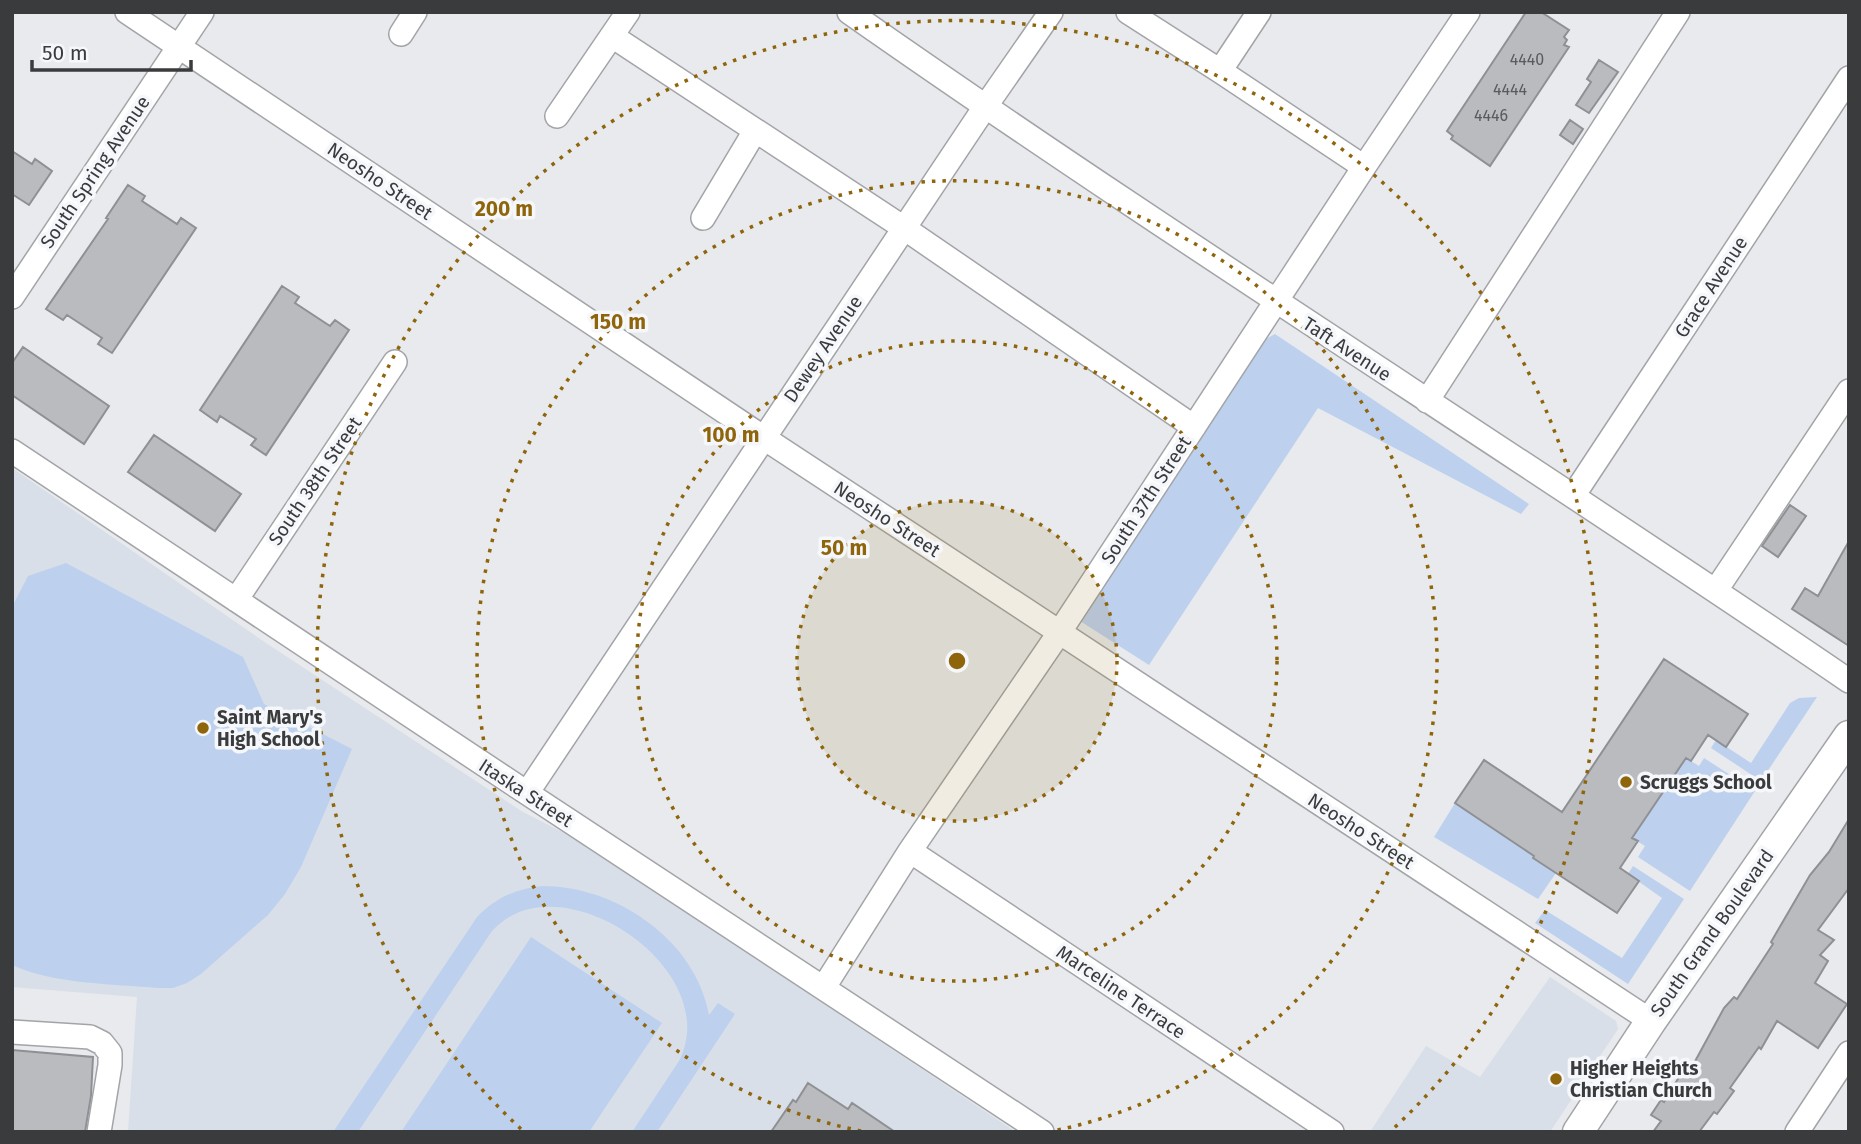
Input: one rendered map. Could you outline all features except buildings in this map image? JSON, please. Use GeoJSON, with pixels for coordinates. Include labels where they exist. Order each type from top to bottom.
{"type":"FeatureCollection","features":[{"type":"Feature","properties":{"kind":"main road","name":"South Grand Boulevard"},"geometry":{"type":"LineString","coordinates":[[1578,1132],[1651,1021],[1849,736]]}},
{"type":"Feature","properties":{"kind":"street","name":"Neosho Street"},"geometry":{"type":"LineString","coordinates":[[127,12],[764,438],[1651,1021]]}},
{"type":"Feature","properties":{"kind":"street","name":"South Spring Avenue"},"geometry":{"type":"LineString","coordinates":[[12,297],[202,12]]}},
{"type":"Feature","properties":{"kind":"street"},"geometry":{"type":"LineString","coordinates":[[401,33],[415,12]]}},
{"type":"Feature","properties":{"kind":"street"},"geometry":{"type":"LineString","coordinates":[[557,116],[628,12]]}},
{"type":"Feature","properties":{"kind":"street","name":"Taft Avenue"},"geometry":{"type":"LineString","coordinates":[[849,12],[1277,303],[1716,590],[1849,681]]}},
{"type":"Feature","properties":{"kind":"street","name":"Dewey Avenue"},"geometry":{"type":"LineString","coordinates":[[527,793],[1051,12]]}},
{"type":"Feature","properties":{"kind":"street"},"geometry":{"type":"LineString","coordinates":[[1128,12],[1364,167]]}},
{"type":"Feature","properties":{"kind":"street"},"geometry":{"type":"LineString","coordinates":[[1220,71],[1259,12]]}},
{"type":"Feature","properties":{"kind":"street","name":"South 37th Street"},"geometry":{"type":"LineString","coordinates":[[824,987],[911,851],[1059,633],[1468,12]]}},
{"type":"Feature","properties":{"kind":"street"},"geometry":{"type":"LineString","coordinates":[[1427,401],[1678,12]]}},
{"type":"Feature","properties":{"kind":"street"},"geometry":{"type":"LineString","coordinates":[[612,36],[904,228],[1194,427]]}},
{"type":"Feature","properties":{"kind":"street","name":"Grace Avenue"},"geometry":{"type":"LineString","coordinates":[[1573,496],[1849,78]]}},
{"type":"Feature","properties":{"kind":"street"},"geometry":{"type":"LineString","coordinates":[[703,218],[755,131]]}},
{"type":"Feature","properties":{"kind":"street","name":"South 38th Street"},"geometry":{"type":"LineString","coordinates":[[236,600],[395,362]]}},
{"type":"Feature","properties":{"kind":"street"},"geometry":{"type":"LineString","coordinates":[[1716,590],[1849,391]]}},
{"type":"Feature","properties":{"kind":"street","name":"Itaska Street"},"geometry":{"type":"LineString","coordinates":[[12,451],[1042,1132]]}},
{"type":"Feature","properties":{"kind":"street","name":"Marceline Terrace"},"geometry":{"type":"LineString","coordinates":[[911,851],[1332,1132]]}},
{"type":"Feature","properties":{"kind":"street"},"geometry":{"type":"LineString","coordinates":[[12,1032],[90,1037],[102,1043],[110,1053],[110,1065],[99,1132]]}},
{"type":"Feature","properties":{"kind":"street"},"geometry":{"type":"LineString","coordinates":[[1797,1132],[1849,1052]]}},
{"type":"Feature","properties":{"kind":"shaded area"},"geometry":{"type":"Polygon","coordinates":[[[1275,334],[1529,504],[1521,514],[1318,408],[1149,665],[1080,621],[1264,340],[1275,334]]]}},
{"type":"Feature","properties":{"kind":"shaded area","name":"Saint Mary's High School"},"geometry":{"type":"Polygon","coordinates":[[[12,468],[266,643],[523,812],[578,840],[1016,1132],[128,1132],[137,997],[12,987],[12,468]]]}},
{"type":"Feature","properties":{"kind":"shaded area"},"geometry":{"type":"Polygon","coordinates":[[[66,563],[243,657],[264,704],[352,749],[301,867],[285,894],[268,915],[201,974],[173,988],[64,980],[12,965],[12,607],[28,576],[66,563]]]}},
{"type":"Feature","properties":{"kind":"shaded area"},"geometry":{"type":"Polygon","coordinates":[[[1817,697],[1761,781],[1711,748],[1716,740],[1751,763],[1790,703],[1799,698],[1817,697]]]}},
{"type":"Feature","properties":{"kind":"shaded area"},"geometry":{"type":"Polygon","coordinates":[[[1686,758],[1699,766],[1704,758],[1755,791],[1690,891],[1638,857],[1645,846],[1632,838],[1686,758]]]}},
{"type":"Feature","properties":{"kind":"shaded area"},"geometry":{"type":"Polygon","coordinates":[[[1455,803],[1522,848],[1537,851],[1533,858],[1556,873],[1538,899],[1434,837],[1455,803]]]}},
{"type":"Feature","properties":{"kind":"shaded area"},"geometry":{"type":"Polygon","coordinates":[[[1633,866],[1684,899],[1628,984],[1535,923],[1545,910],[1622,958],[1662,898],[1628,874],[1633,866]]]}},
{"type":"Feature","properties":{"kind":"shaded area"},"geometry":{"type":"Polygon","coordinates":[[[543,886],[571,888],[598,896],[649,922],[670,941],[688,963],[701,988],[709,1015],[718,1003],[735,1014],[657,1132],[632,1132],[679,1061],[687,1031],[683,1001],[669,973],[647,949],[620,928],[590,914],[559,907],[524,910],[500,923],[492,931],[358,1132],[333,1132],[477,917],[491,904],[507,895],[543,886]]]}},
{"type":"Feature","properties":{"kind":"shaded area"},"geometry":{"type":"Polygon","coordinates":[[[531,937],[662,1023],[589,1132],[401,1132],[531,937]]]}},
{"type":"Feature","properties":{"kind":"shaded area"},"geometry":{"type":"Polygon","coordinates":[[[1550,977],[1616,1021],[1618,1029],[1550,1132],[1370,1132],[1426,1046],[1480,1077],[1550,977]]]}},
{"type":"Feature","properties":{"kind":"place","name":"Saint Mary's High School"},"geometry":{"type":"Point","coordinates":[203,728]}},
{"type":"Feature","properties":{"kind":"place","name":"Scruggs School"},"geometry":{"type":"Point","coordinates":[1626,782]}},
{"type":"Feature","properties":{"kind":"place","name":"Higher Heights Christian Church"},"geometry":{"type":"Point","coordinates":[1556,1079]}}]}
